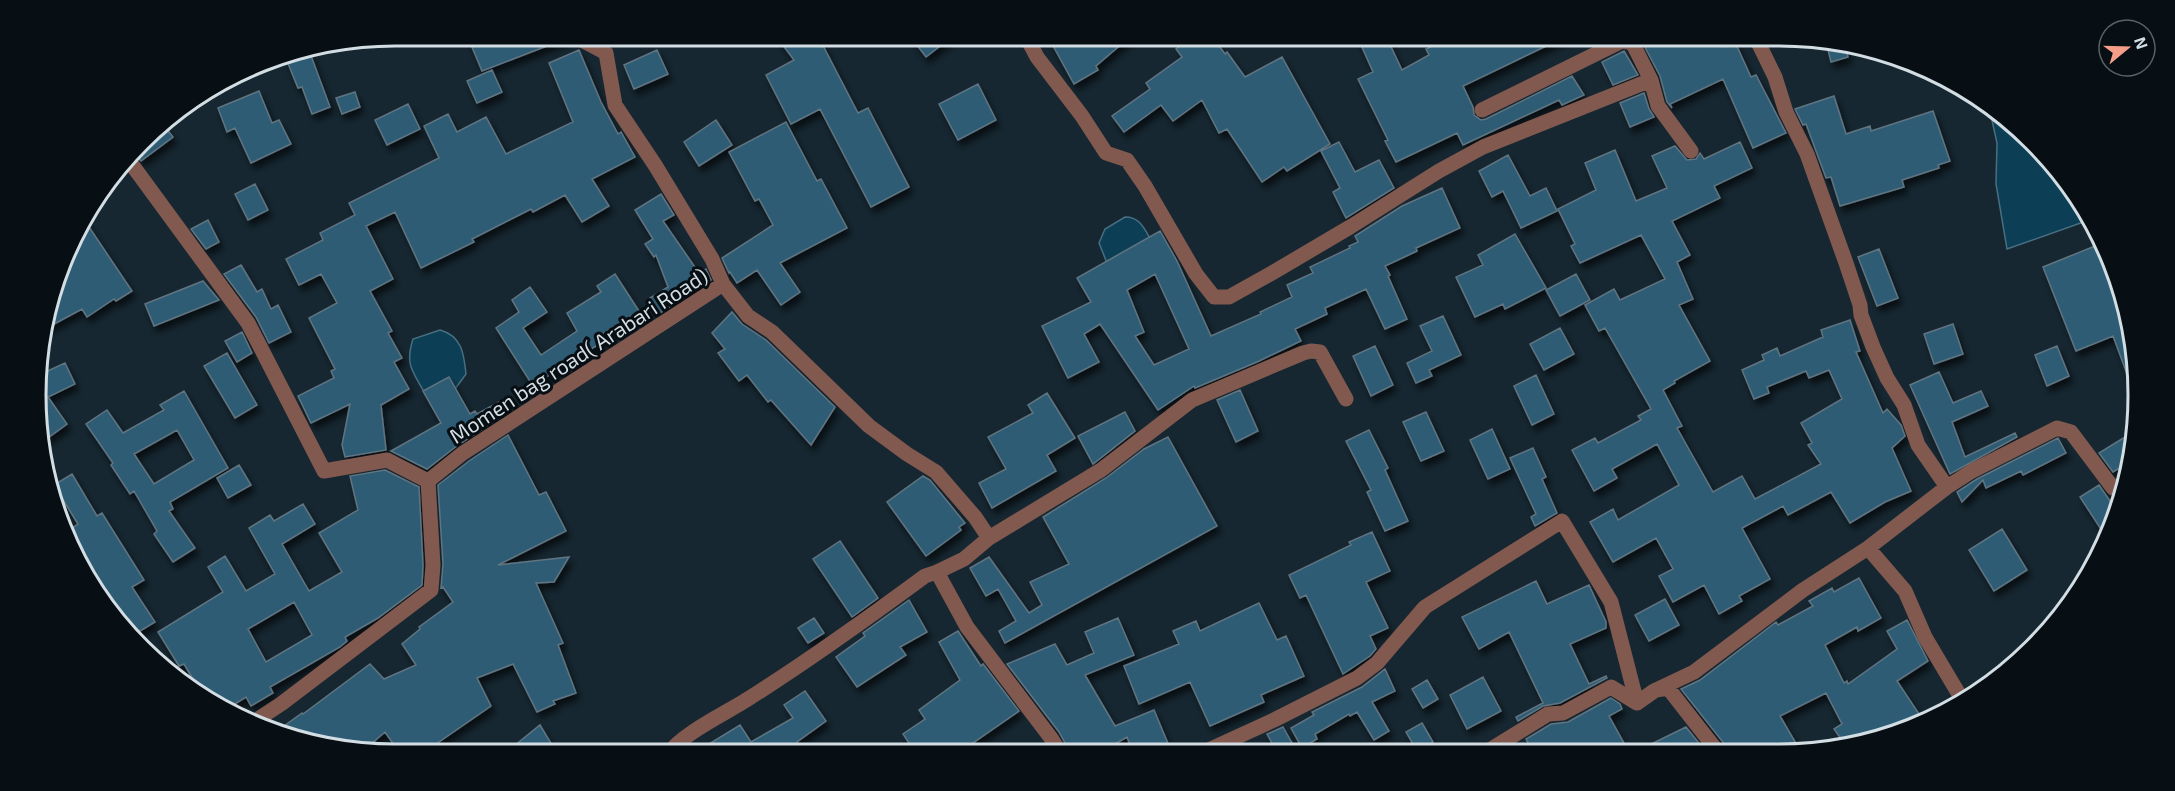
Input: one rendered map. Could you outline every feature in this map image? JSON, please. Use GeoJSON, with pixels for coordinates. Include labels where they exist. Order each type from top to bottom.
{"type":"FeatureCollection","features":[{"type":"Feature","properties":{"kind":"street"},"geometry":{"type":"LineString","coordinates":[[593,46],[606,53],[615,105],[701,240],[723,284]]}},
{"type":"Feature","properties":{"kind":"street"},"geometry":{"type":"LineString","coordinates":[[1031,46],[1106,153],[1127,160],[1145,186],[1196,274],[1214,297],[1229,297],[1483,147],[1651,80]]}},
{"type":"Feature","properties":{"kind":"street"},"geometry":{"type":"LineString","coordinates":[[1482,110],[1612,46]]}},
{"type":"Feature","properties":{"kind":"street"},"geometry":{"type":"LineString","coordinates":[[1634,46],[1651,80],[1658,106],[1691,151]]}},
{"type":"Feature","properties":{"kind":"street"},"geometry":{"type":"LineString","coordinates":[[1760,46],[1775,77],[1786,112],[1807,154],[1873,346],[1887,378],[1904,405],[1918,445],[1947,487]]}},
{"type":"Feature","properties":{"kind":"street"},"geometry":{"type":"LineString","coordinates":[[133,166],[248,323],[324,471],[387,460],[428,481],[433,565],[431,590],[261,717]]}},
{"type":"Feature","properties":{"kind":"street","name":"Momen bag road( Arabari Road)"},"geometry":{"type":"LineString","coordinates":[[428,481],[463,453],[723,284],[748,316],[772,332],[868,426],[907,454],[936,471],[975,517],[989,538]]}},
{"type":"Feature","properties":{"kind":"street"},"geometry":{"type":"LineString","coordinates":[[677,744],[850,632],[925,576],[964,559],[989,538],[1101,470],[1192,400],[1311,351],[1320,352],[1346,399]]}},
{"type":"Feature","properties":{"kind":"street"},"geometry":{"type":"LineString","coordinates":[[1637,703],[1654,691],[1694,672],[1803,590],[1868,548],[1947,487],[1972,471],[2057,428],[2071,432],[2113,488],[2117,487]]}},
{"type":"Feature","properties":{"kind":"street"},"geometry":{"type":"LineString","coordinates":[[1222,744],[1357,678],[1377,663],[1425,607],[1562,520],[1611,603],[1637,703]]}},
{"type":"Feature","properties":{"kind":"street"},"geometry":{"type":"LineString","coordinates":[[1868,548],[1905,591],[1925,637],[1960,694]]}},
{"type":"Feature","properties":{"kind":"street"},"geometry":{"type":"LineString","coordinates":[[938,572],[967,627],[1055,744]]}},
{"type":"Feature","properties":{"kind":"street"},"geometry":{"type":"LineString","coordinates":[[1500,744],[1548,714],[1563,713],[1611,687],[1637,703]]}},
{"type":"Feature","properties":{"kind":"street"},"geometry":{"type":"LineString","coordinates":[[1654,691],[1668,688],[1712,744]]}},
{"type":"Feature","properties":{"kind":"water"},"geometry":{"type":"Polygon","coordinates":[[[1992,119],[2010,133],[2042,165],[2083,222],[2007,249],[1996,184],[1997,143],[1992,119]]]}},
{"type":"Feature","properties":{"kind":"water"},"geometry":{"type":"Polygon","coordinates":[[[1125,217],[1138,221],[1151,240],[1107,263],[1099,243],[1105,229],[1125,217]]]}},
{"type":"Feature","properties":{"kind":"water"},"geometry":{"type":"Polygon","coordinates":[[[440,330],[457,341],[463,353],[466,374],[455,389],[431,395],[424,392],[416,378],[411,367],[410,355],[413,339],[440,330]]]}},
{"type":"Feature","properties":{"kind":"building"},"geometry":{"type":"Polygon","coordinates":[[[472,46],[547,46],[482,71],[472,46]]]}},
{"type":"Feature","properties":{"kind":"building"},"geometry":{"type":"Polygon","coordinates":[[[784,46],[823,46],[858,113],[868,108],[909,187],[871,207],[820,109],[791,124],[766,75],[794,60],[784,46]]]}},
{"type":"Feature","properties":{"kind":"building"},"geometry":{"type":"Polygon","coordinates":[[[918,46],[940,46],[926,57],[918,46]]]}},
{"type":"Feature","properties":{"kind":"building"},"geometry":{"type":"Polygon","coordinates":[[[1053,46],[1119,46],[1096,66],[1098,70],[1074,84],[1053,46]]]}},
{"type":"Feature","properties":{"kind":"building"},"geometry":{"type":"Polygon","coordinates":[[[1180,46],[1219,46],[1225,54],[1227,52],[1245,77],[1282,57],[1330,144],[1287,171],[1284,167],[1262,182],[1227,129],[1219,133],[1202,100],[1173,121],[1161,105],[1124,132],[1112,116],[1150,89],[1146,83],[1182,57],[1176,49],[1180,46]]]}},
{"type":"Feature","properties":{"kind":"building"},"geometry":{"type":"Polygon","coordinates":[[[1361,46],[1391,46],[1402,70],[1429,55],[1426,49],[1432,46],[1546,46],[1463,86],[1473,107],[1474,115],[1481,120],[1486,119],[1572,76],[1584,95],[1562,105],[1559,100],[1463,145],[1457,133],[1396,162],[1385,141],[1388,140],[1358,79],[1373,72],[1361,46]]]}},
{"type":"Feature","properties":{"kind":"building"},"geometry":{"type":"Polygon","coordinates":[[[1644,46],[1737,46],[1751,77],[1756,75],[1786,133],[1753,148],[1723,79],[1670,104],[1672,108],[1667,102],[1660,76],[1644,46]]]}},
{"type":"Feature","properties":{"kind":"building"},"geometry":{"type":"Polygon","coordinates":[[[579,50],[601,102],[618,134],[621,132],[635,157],[592,179],[609,206],[582,222],[565,195],[533,212],[531,209],[472,239],[474,242],[421,268],[395,212],[366,226],[393,279],[370,291],[392,331],[388,333],[402,358],[394,362],[409,389],[381,405],[386,450],[345,457],[342,445],[350,404],[311,423],[298,396],[334,378],[331,371],[335,369],[309,318],[337,303],[321,274],[299,285],[286,259],[323,240],[320,233],[355,215],[349,203],[439,158],[424,126],[448,114],[457,132],[486,117],[506,154],[573,122],[549,63],[579,50]]]}},
{"type":"Feature","properties":{"kind":"building"},"geometry":{"type":"Polygon","coordinates":[[[657,50],[668,74],[634,89],[624,65],[657,50]]]}},
{"type":"Feature","properties":{"kind":"building"},"geometry":{"type":"Polygon","coordinates":[[[1828,50],[1847,53],[1848,57],[1831,62],[1828,50]]]}},
{"type":"Feature","properties":{"kind":"building"},"geometry":{"type":"Polygon","coordinates":[[[1624,51],[1638,75],[1613,85],[1602,62],[1624,51]]]}},
{"type":"Feature","properties":{"kind":"building"},"geometry":{"type":"Polygon","coordinates":[[[311,57],[330,107],[312,114],[302,87],[298,88],[288,63],[311,57]]]}},
{"type":"Feature","properties":{"kind":"building"},"geometry":{"type":"Polygon","coordinates":[[[492,70],[502,92],[477,103],[467,81],[492,70]]]}},
{"type":"Feature","properties":{"kind":"building"},"geometry":{"type":"Polygon","coordinates":[[[978,84],[996,120],[958,140],[939,104],[978,84]]]}},
{"type":"Feature","properties":{"kind":"building"},"geometry":{"type":"Polygon","coordinates":[[[259,91],[272,123],[279,120],[291,144],[251,163],[235,128],[227,132],[218,108],[259,91]]]}},
{"type":"Feature","properties":{"kind":"building"},"geometry":{"type":"Polygon","coordinates":[[[355,92],[360,107],[342,114],[336,98],[355,92]]]}},
{"type":"Feature","properties":{"kind":"building"},"geometry":{"type":"Polygon","coordinates":[[[1644,93],[1654,117],[1630,127],[1620,103],[1644,93]]]}},
{"type":"Feature","properties":{"kind":"building"},"geometry":{"type":"Polygon","coordinates":[[[1834,96],[1846,134],[1870,126],[1871,131],[1933,111],[1950,161],[1938,165],[1939,168],[1902,180],[1904,187],[1840,206],[1831,177],[1826,178],[1806,124],[1803,125],[1795,109],[1834,96]]]}},
{"type":"Feature","properties":{"kind":"building"},"geometry":{"type":"Polygon","coordinates":[[[408,104],[420,129],[387,145],[375,120],[408,104]]]}},
{"type":"Feature","properties":{"kind":"building"},"geometry":{"type":"Polygon","coordinates":[[[716,120],[732,145],[699,166],[684,142],[716,120]]]}},
{"type":"Feature","properties":{"kind":"building"},"geometry":{"type":"Polygon","coordinates":[[[786,122],[817,181],[821,179],[847,228],[780,263],[800,292],[781,305],[757,270],[737,283],[722,258],[773,225],[759,199],[755,201],[729,152],[786,122]]]}},
{"type":"Feature","properties":{"kind":"building"},"geometry":{"type":"Polygon","coordinates":[[[168,131],[173,137],[141,161],[139,159],[168,131]]]}},
{"type":"Feature","properties":{"kind":"building"},"geometry":{"type":"Polygon","coordinates":[[[1339,142],[1355,172],[1379,160],[1394,188],[1346,218],[1333,192],[1340,188],[1321,151],[1339,142]]]}},
{"type":"Feature","properties":{"kind":"building"},"geometry":{"type":"Polygon","coordinates":[[[1740,142],[1752,168],[1714,186],[1720,198],[1672,221],[1690,255],[1677,262],[1693,299],[1679,305],[1710,361],[1674,381],[1675,383],[1663,390],[1682,426],[1677,428],[1713,492],[1742,476],[1755,499],[1821,464],[1808,445],[1812,443],[1801,423],[1842,399],[1829,370],[1809,378],[1806,371],[1767,387],[1769,393],[1754,399],[1742,370],[1764,360],[1762,355],[1777,348],[1780,356],[1823,337],[1821,330],[1850,320],[1860,351],[1856,352],[1883,413],[1887,409],[1901,425],[1905,436],[1892,448],[1911,491],[1885,502],[1850,523],[1831,492],[1788,515],[1783,506],[1742,528],[1770,579],[1739,596],[1742,601],[1719,614],[1704,585],[1673,602],[1659,576],[1673,569],[1656,538],[1613,562],[1590,522],[1613,509],[1618,520],[1679,485],[1657,444],[1612,469],[1617,478],[1594,491],[1572,450],[1595,438],[1598,443],[1641,420],[1638,416],[1651,409],[1605,328],[1599,331],[1585,305],[1614,289],[1620,300],[1665,279],[1641,235],[1580,263],[1571,246],[1575,244],[1558,209],[1596,190],[1585,163],[1615,150],[1636,201],[1667,188],[1652,156],[1675,146],[1687,160],[1696,159],[1700,153],[1704,159],[1740,142]]]}},
{"type":"Feature","properties":{"kind":"building"},"geometry":{"type":"Polygon","coordinates":[[[1508,155],[1530,196],[1546,188],[1557,211],[1521,228],[1503,191],[1492,197],[1479,171],[1508,155]]]}},
{"type":"Feature","properties":{"kind":"building"},"geometry":{"type":"Polygon","coordinates":[[[255,184],[268,210],[248,220],[235,194],[255,184]]]}},
{"type":"Feature","properties":{"kind":"building"},"geometry":{"type":"Polygon","coordinates":[[[1442,188],[1460,228],[1416,248],[1417,251],[1385,266],[1407,319],[1385,329],[1366,289],[1325,308],[1327,314],[1295,329],[1301,341],[1257,362],[1195,388],[1194,386],[1158,410],[1100,324],[1084,334],[1099,362],[1068,378],[1042,326],[1091,302],[1077,278],[1160,231],[1177,261],[1211,336],[1261,314],[1260,312],[1292,297],[1287,285],[1313,273],[1310,267],[1350,248],[1349,246],[1358,242],[1355,236],[1402,206],[1442,188]],[[1155,274],[1127,290],[1144,332],[1135,336],[1154,365],[1189,349],[1155,274]]]}},
{"type":"Feature","properties":{"kind":"building"},"geometry":{"type":"Polygon","coordinates":[[[661,194],[674,215],[663,221],[699,273],[706,269],[711,280],[660,313],[650,298],[668,287],[656,255],[654,257],[645,244],[653,239],[635,210],[661,194]]]}},
{"type":"Feature","properties":{"kind":"building"},"geometry":{"type":"Polygon","coordinates":[[[208,220],[219,242],[206,249],[191,229],[208,220]]]}},
{"type":"Feature","properties":{"kind":"building"},"geometry":{"type":"Polygon","coordinates":[[[89,228],[132,291],[116,301],[114,299],[87,317],[82,309],[54,324],[65,283],[89,228]]]}},
{"type":"Feature","properties":{"kind":"building"},"geometry":{"type":"Polygon","coordinates":[[[1515,234],[1546,288],[1505,309],[1503,304],[1475,317],[1456,277],[1483,265],[1478,255],[1515,234]]]}},
{"type":"Feature","properties":{"kind":"building"},"geometry":{"type":"Polygon","coordinates":[[[2095,246],[2117,305],[2126,350],[2128,376],[2113,336],[2076,351],[2043,267],[2095,246]]]}},
{"type":"Feature","properties":{"kind":"building"},"geometry":{"type":"Polygon","coordinates":[[[1879,249],[1898,298],[1877,306],[1858,257],[1879,249]]]}},
{"type":"Feature","properties":{"kind":"building"},"geometry":{"type":"Polygon","coordinates":[[[241,265],[257,292],[262,289],[271,309],[278,305],[291,332],[269,343],[256,317],[224,274],[241,265]]]}},
{"type":"Feature","properties":{"kind":"building"},"geometry":{"type":"Polygon","coordinates":[[[615,274],[639,311],[604,333],[607,340],[582,354],[586,361],[568,373],[563,366],[533,386],[496,328],[519,312],[512,300],[530,287],[547,312],[523,328],[541,355],[577,331],[567,313],[601,292],[597,286],[615,274]]]}},
{"type":"Feature","properties":{"kind":"building"},"geometry":{"type":"Polygon","coordinates":[[[1576,274],[1590,300],[1560,316],[1546,290],[1576,274]]]}},
{"type":"Feature","properties":{"kind":"building"},"geometry":{"type":"Polygon","coordinates":[[[203,281],[219,300],[154,326],[145,304],[203,281]]]}},
{"type":"Feature","properties":{"kind":"building"},"geometry":{"type":"Polygon","coordinates":[[[732,312],[742,324],[766,340],[835,407],[811,445],[771,400],[768,402],[747,375],[739,381],[718,353],[725,349],[712,333],[732,312]]]}},
{"type":"Feature","properties":{"kind":"building"},"geometry":{"type":"Polygon","coordinates":[[[1443,316],[1461,355],[1429,370],[1432,376],[1416,383],[1407,363],[1432,351],[1420,326],[1443,316]]]}},
{"type":"Feature","properties":{"kind":"building"},"geometry":{"type":"Polygon","coordinates":[[[1953,324],[1963,354],[1934,364],[1924,334],[1953,324]]]}},
{"type":"Feature","properties":{"kind":"building"},"geometry":{"type":"Polygon","coordinates":[[[1560,328],[1574,354],[1544,370],[1530,344],[1560,328]]]}},
{"type":"Feature","properties":{"kind":"building"},"geometry":{"type":"Polygon","coordinates":[[[242,332],[252,353],[237,362],[225,341],[242,332]]]}},
{"type":"Feature","properties":{"kind":"building"},"geometry":{"type":"Polygon","coordinates":[[[1375,346],[1393,385],[1371,396],[1353,356],[1375,346]]]}},
{"type":"Feature","properties":{"kind":"building"},"geometry":{"type":"Polygon","coordinates":[[[2057,346],[2069,376],[2047,386],[2035,355],[2057,346]]]}},
{"type":"Feature","properties":{"kind":"building"},"geometry":{"type":"Polygon","coordinates":[[[227,353],[257,405],[235,418],[204,366],[227,353]]]}},
{"type":"Feature","properties":{"kind":"building"},"geometry":{"type":"Polygon","coordinates":[[[65,363],[75,384],[48,397],[67,424],[49,437],[46,396],[47,371],[65,363]]]}},
{"type":"Feature","properties":{"kind":"building"},"geometry":{"type":"Polygon","coordinates":[[[1939,372],[1953,403],[1981,391],[1988,406],[1952,422],[1965,457],[2015,433],[2017,437],[1950,474],[1910,385],[1939,372]]]}},
{"type":"Feature","properties":{"kind":"building"},"geometry":{"type":"Polygon","coordinates":[[[1536,375],[1554,414],[1532,425],[1514,386],[1536,375]]]}},
{"type":"Feature","properties":{"kind":"building"},"geometry":{"type":"Polygon","coordinates":[[[449,377],[470,414],[475,411],[477,414],[510,396],[516,407],[458,445],[427,469],[391,451],[441,423],[423,391],[449,377]]]}},
{"type":"Feature","properties":{"kind":"building"},"geometry":{"type":"Polygon","coordinates":[[[1240,390],[1258,431],[1236,442],[1217,400],[1240,390]]]}},
{"type":"Feature","properties":{"kind":"building"},"geometry":{"type":"Polygon","coordinates":[[[184,391],[228,468],[170,502],[173,509],[169,511],[195,548],[173,562],[154,534],[157,531],[134,491],[130,494],[111,465],[113,463],[86,424],[107,410],[123,433],[164,410],[160,405],[184,391]],[[177,430],[134,454],[154,484],[194,460],[177,430]]]}},
{"type":"Feature","properties":{"kind":"building"},"geometry":{"type":"Polygon","coordinates":[[[1047,393],[1075,438],[1047,455],[1056,471],[992,508],[979,483],[1006,469],[988,437],[1033,413],[1028,405],[1047,393]]]}},
{"type":"Feature","properties":{"kind":"building"},"geometry":{"type":"Polygon","coordinates":[[[1125,412],[1135,431],[1093,464],[1078,436],[1125,412]]]}},
{"type":"Feature","properties":{"kind":"building"},"geometry":{"type":"Polygon","coordinates":[[[1426,412],[1444,451],[1421,461],[1403,422],[1426,412]]]}},
{"type":"Feature","properties":{"kind":"building"},"geometry":{"type":"Polygon","coordinates":[[[1492,429],[1510,469],[1488,479],[1470,440],[1492,429]]]}},
{"type":"Feature","properties":{"kind":"building"},"geometry":{"type":"Polygon","coordinates":[[[1369,430],[1388,468],[1385,470],[1408,521],[1385,531],[1367,492],[1371,490],[1346,441],[1369,430]]]}},
{"type":"Feature","properties":{"kind":"building"},"geometry":{"type":"Polygon","coordinates":[[[508,435],[539,495],[546,492],[566,531],[498,565],[569,557],[554,582],[536,583],[563,643],[558,645],[576,693],[553,701],[555,704],[537,712],[513,664],[477,678],[491,706],[436,744],[393,744],[385,732],[371,744],[350,742],[284,726],[370,664],[384,679],[416,665],[402,644],[420,629],[419,627],[453,602],[443,587],[441,588],[443,564],[438,485],[508,435]]]}},
{"type":"Feature","properties":{"kind":"building"},"geometry":{"type":"Polygon","coordinates":[[[2126,436],[2121,467],[2113,472],[2099,453],[2126,436]]]}},
{"type":"Feature","properties":{"kind":"building"},"geometry":{"type":"Polygon","coordinates":[[[1168,437],[1217,526],[1005,643],[999,631],[1016,621],[998,589],[986,596],[970,568],[989,557],[1029,613],[1042,605],[1030,582],[1069,564],[1043,517],[1106,478],[1144,449],[1168,437]]]}},
{"type":"Feature","properties":{"kind":"building"},"geometry":{"type":"Polygon","coordinates":[[[2058,438],[2066,453],[2023,475],[2021,471],[1986,488],[1983,480],[1962,502],[1957,492],[1977,479],[2058,438]]]}},
{"type":"Feature","properties":{"kind":"building"},"geometry":{"type":"Polygon","coordinates":[[[1533,448],[1546,477],[1542,479],[1557,513],[1535,526],[1531,517],[1536,514],[1510,458],[1533,448]]]}},
{"type":"Feature","properties":{"kind":"building"},"geometry":{"type":"Polygon","coordinates":[[[239,465],[251,485],[228,498],[217,478],[239,465]]]}},
{"type":"Feature","properties":{"kind":"building"},"geometry":{"type":"Polygon","coordinates":[[[385,470],[419,487],[422,585],[378,618],[345,637],[347,641],[340,647],[270,687],[273,693],[251,706],[246,697],[234,705],[221,698],[193,680],[184,664],[179,666],[158,632],[223,592],[208,567],[225,556],[246,591],[275,574],[249,528],[270,515],[274,521],[303,504],[315,524],[282,544],[309,591],[342,572],[319,533],[358,510],[350,476],[385,470]],[[294,602],[248,629],[266,662],[312,635],[294,602]]]}},
{"type":"Feature","properties":{"kind":"building"},"geometry":{"type":"Polygon","coordinates":[[[72,474],[97,516],[102,513],[144,580],[132,587],[155,622],[139,632],[105,589],[82,550],[73,528],[78,524],[62,497],[57,483],[72,474]]]}},
{"type":"Feature","properties":{"kind":"building"},"geometry":{"type":"Polygon","coordinates":[[[923,476],[930,480],[965,523],[959,527],[961,530],[926,556],[887,502],[923,476]]]}},
{"type":"Feature","properties":{"kind":"building"},"geometry":{"type":"Polygon","coordinates":[[[2099,485],[2112,503],[2102,530],[2080,497],[2099,485]]]}},
{"type":"Feature","properties":{"kind":"building"},"geometry":{"type":"Polygon","coordinates":[[[2002,529],[2027,570],[1994,591],[1969,550],[2002,529]]]}},
{"type":"Feature","properties":{"kind":"building"},"geometry":{"type":"Polygon","coordinates":[[[1372,532],[1390,571],[1366,582],[1388,628],[1370,636],[1376,649],[1370,656],[1343,674],[1306,595],[1300,598],[1289,575],[1351,545],[1349,542],[1372,532]]]}},
{"type":"Feature","properties":{"kind":"building"},"geometry":{"type":"Polygon","coordinates":[[[840,541],[878,598],[852,617],[813,559],[840,541]]]}},
{"type":"Feature","properties":{"kind":"building"},"geometry":{"type":"Polygon","coordinates":[[[1859,578],[1881,618],[1858,631],[1857,627],[1825,645],[1844,683],[1847,681],[1848,684],[1897,649],[1887,631],[1907,620],[1928,661],[1897,681],[1920,715],[1870,733],[1841,739],[1834,729],[1842,724],[1826,693],[1780,716],[1796,744],[1724,744],[1681,689],[1700,680],[1776,622],[1778,625],[1813,606],[1809,601],[1832,588],[1834,592],[1859,578]]]}},
{"type":"Feature","properties":{"kind":"building"},"geometry":{"type":"Polygon","coordinates":[[[1536,581],[1547,604],[1589,585],[1606,622],[1606,628],[1570,644],[1589,684],[1606,676],[1607,678],[1560,703],[1543,706],[1518,721],[1516,717],[1543,703],[1509,632],[1479,649],[1462,617],[1536,581]]]}},
{"type":"Feature","properties":{"kind":"building"},"geometry":{"type":"Polygon","coordinates":[[[1665,599],[1679,625],[1649,641],[1635,615],[1665,599]]]}},
{"type":"Feature","properties":{"kind":"building"},"geometry":{"type":"Polygon","coordinates":[[[909,600],[927,632],[900,647],[906,655],[857,687],[836,657],[865,636],[863,633],[909,600]]]}},
{"type":"Feature","properties":{"kind":"building"},"geometry":{"type":"Polygon","coordinates":[[[1259,603],[1277,640],[1286,636],[1304,676],[1261,695],[1264,702],[1210,726],[1190,682],[1139,704],[1124,666],[1179,644],[1173,631],[1196,621],[1200,631],[1259,603]]]}},
{"type":"Feature","properties":{"kind":"building"},"geometry":{"type":"Polygon","coordinates":[[[814,618],[824,633],[808,643],[798,628],[814,618]]]}},
{"type":"Feature","properties":{"kind":"building"},"geometry":{"type":"Polygon","coordinates":[[[1118,618],[1134,655],[1085,675],[1115,726],[1154,710],[1168,744],[1130,744],[1127,737],[1115,744],[1066,744],[1059,732],[1007,664],[1055,644],[1067,665],[1094,653],[1085,632],[1118,618]]]}},
{"type":"Feature","properties":{"kind":"building"},"geometry":{"type":"Polygon","coordinates":[[[958,631],[981,666],[983,664],[1019,711],[971,744],[910,744],[903,734],[925,719],[919,710],[960,680],[939,642],[958,631]]]}},
{"type":"Feature","properties":{"kind":"building"},"geometry":{"type":"Polygon","coordinates":[[[1385,669],[1395,691],[1372,702],[1389,731],[1374,740],[1357,712],[1350,716],[1349,714],[1315,734],[1317,739],[1309,744],[1300,744],[1291,728],[1314,715],[1312,712],[1362,687],[1385,669]]]}},
{"type":"Feature","properties":{"kind":"building"},"geometry":{"type":"Polygon","coordinates":[[[1483,677],[1501,711],[1467,729],[1450,695],[1483,677]]]}},
{"type":"Feature","properties":{"kind":"building"},"geometry":{"type":"Polygon","coordinates":[[[1427,680],[1438,699],[1423,708],[1412,689],[1427,680]]]}},
{"type":"Feature","properties":{"kind":"building"},"geometry":{"type":"Polygon","coordinates":[[[805,691],[826,721],[797,742],[798,744],[709,744],[740,725],[751,742],[793,718],[784,705],[805,691]]]}},
{"type":"Feature","properties":{"kind":"building"},"geometry":{"type":"Polygon","coordinates":[[[1611,698],[1620,704],[1622,709],[1609,716],[1625,744],[1528,744],[1526,739],[1551,724],[1568,722],[1611,698]]]}},
{"type":"Feature","properties":{"kind":"building"},"geometry":{"type":"Polygon","coordinates":[[[1422,723],[1433,742],[1413,744],[1406,732],[1422,723]]]}},
{"type":"Feature","properties":{"kind":"building"},"geometry":{"type":"Polygon","coordinates":[[[540,725],[551,744],[517,744],[540,725]]]}},
{"type":"Feature","properties":{"kind":"building"},"geometry":{"type":"Polygon","coordinates":[[[1283,727],[1292,743],[1273,744],[1267,734],[1283,727]]]}},
{"type":"Feature","properties":{"kind":"building"},"geometry":{"type":"Polygon","coordinates":[[[1686,727],[1700,744],[1651,744],[1686,727]]]}}]}
